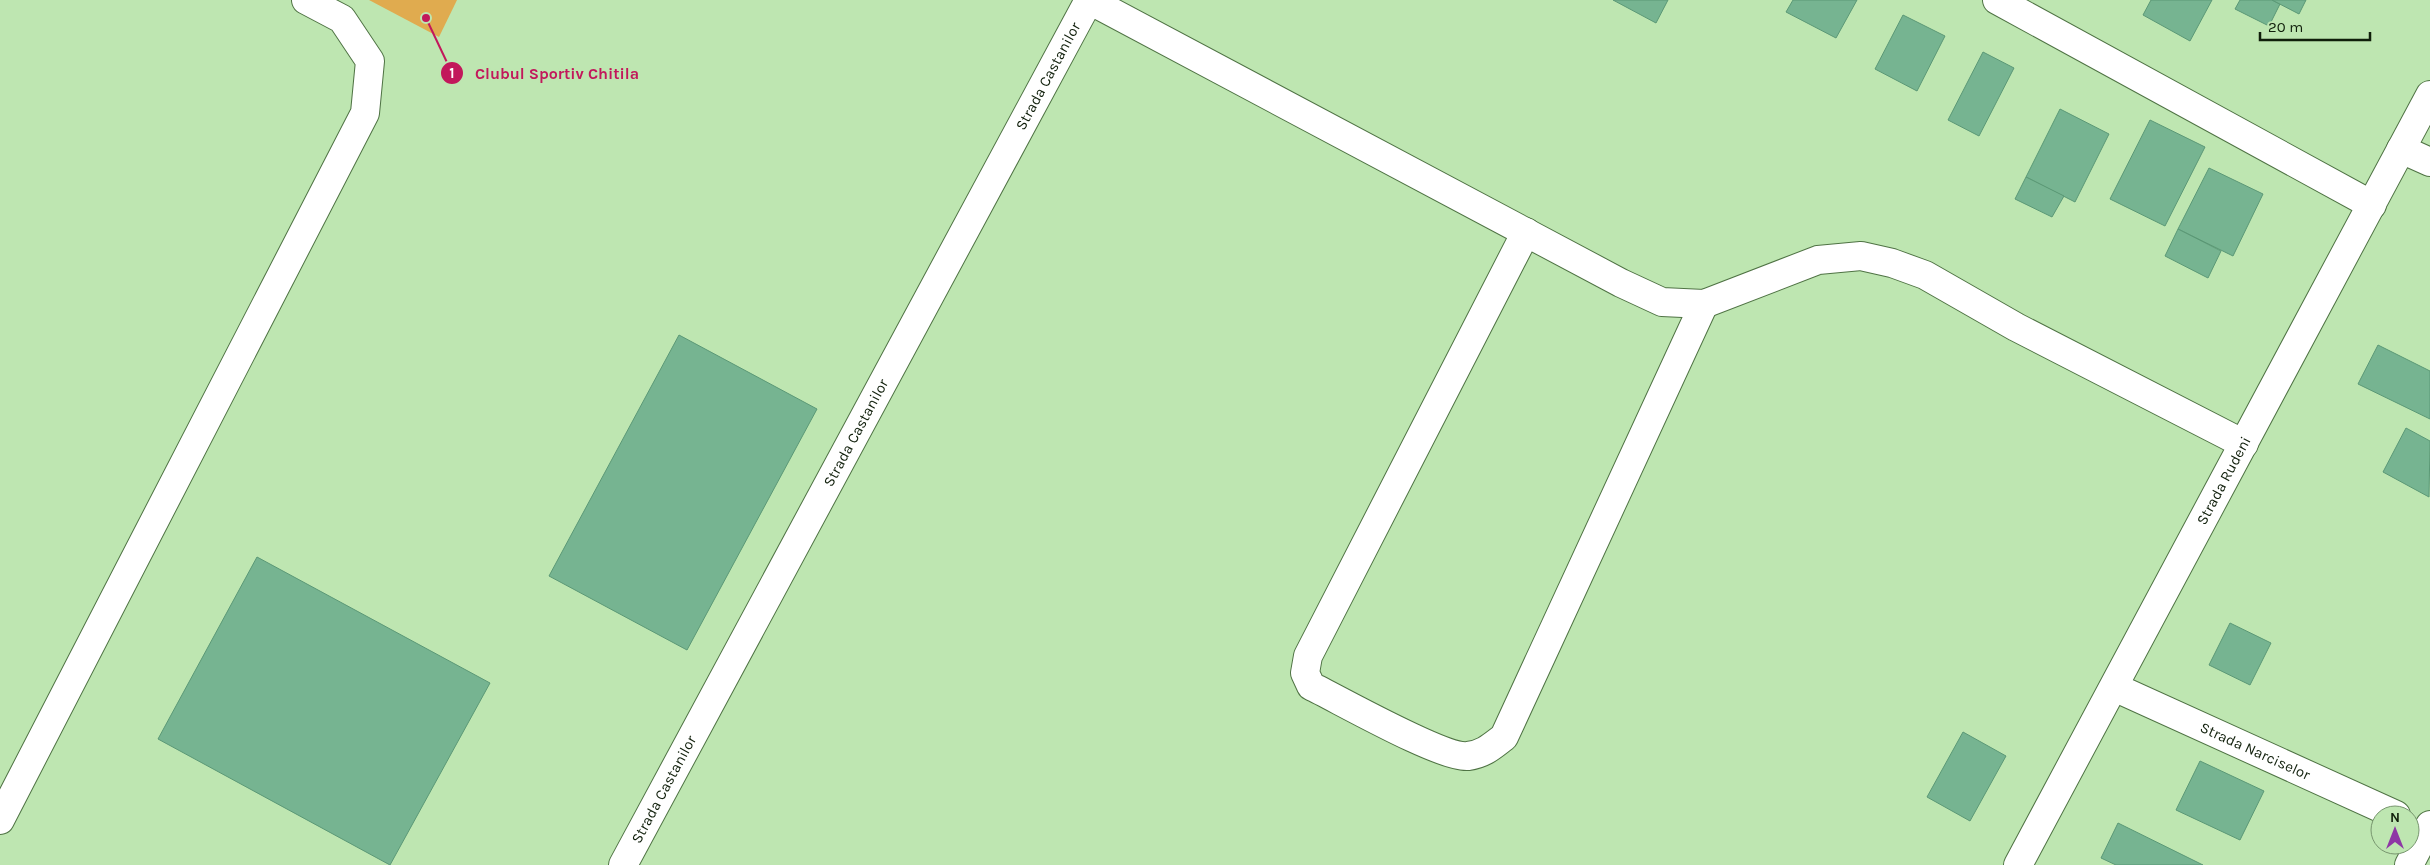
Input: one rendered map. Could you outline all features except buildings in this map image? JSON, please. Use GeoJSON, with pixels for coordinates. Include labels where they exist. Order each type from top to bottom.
{"type":"FeatureCollection","features":[{"type":"Feature","properties":{"kind":"street"},"geometry":{"type":"LineString","coordinates":[[0,820],[365,113],[370,61],[342,19],[306,0]]}},
{"type":"Feature","properties":{"kind":"street"},"geometry":{"type":"LineString","coordinates":[[1089,0],[1621,283],[1662,302],[1704,304],[1818,260],[1861,256],[1892,263],[1925,275],[2016,327],[2244,444]]}},
{"type":"Feature","properties":{"kind":"street","name":"Strada Castanilor"},"geometry":{"type":"LineString","coordinates":[[623,865],[1089,0]]}},
{"type":"Feature","properties":{"kind":"street"},"geometry":{"type":"LineString","coordinates":[[2007,2],[2372,205]]}},
{"type":"Feature","properties":{"kind":"street","name":"Strada Rudeni"},"geometry":{"type":"LineString","coordinates":[[2018,865],[2430,95]]}},
{"type":"Feature","properties":{"kind":"street"},"geometry":{"type":"LineString","coordinates":[[2401,149],[2430,162]]}},
{"type":"Feature","properties":{"kind":"street"},"geometry":{"type":"LineString","coordinates":[[1526,232],[1308,656],[1306,673],[1311,686],[1439,751],[1466,757],[1484,753],[1504,737],[1704,304]]}},
{"type":"Feature","properties":{"kind":"street","name":"Strada Narciselor"},"geometry":{"type":"LineString","coordinates":[[2114,687],[2374,805]]}},
{"type":"Feature","properties":{"kind":"street"},"geometry":{"type":"LineString","coordinates":[[2409,865],[2424,827]]}},
{"type":"Feature","properties":{"kind":"shaded area"},"geometry":{"type":"Polygon","coordinates":[[[369,0],[457,0],[439,37],[369,0]]]}},
{"type":"Feature","properties":{"kind":"place","name":"Clubul Sportiv Chitila"},"geometry":{"type":"Point","coordinates":[426,18]}}]}
